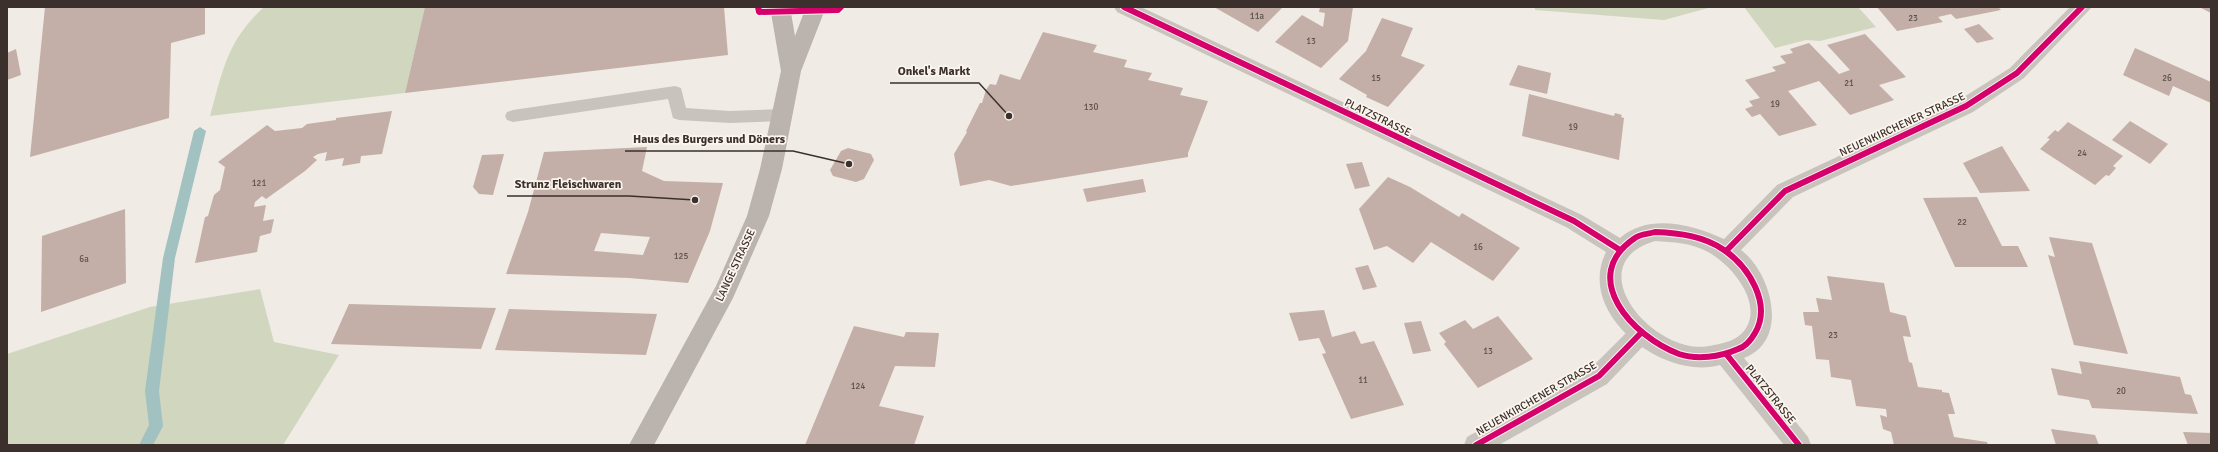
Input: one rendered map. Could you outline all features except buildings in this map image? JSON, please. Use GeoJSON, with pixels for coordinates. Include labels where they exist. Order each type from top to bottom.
{"type":"FeatureCollection","features":[{"type":"Feature","properties":{"kind":"main road","name":"LANGE STRASSE"},"geometry":{"type":"LineString","coordinates":[[780,7],[791,71]]}},
{"type":"Feature","properties":{"kind":"main road","name":"LANGE STRASSE"},"geometry":{"type":"LineString","coordinates":[[641,445],[725,291],[758,216],[771,169],[791,71],[816,7]]}},
{"type":"Feature","properties":{"kind":"street","name":"PLATZSTRASSE"},"geometry":{"type":"LineString","coordinates":[[1124,7],[1574,221],[1620,250]]}},
{"type":"Feature","properties":{"kind":"street","name":"NEUENKIRCHENER STRASSE"},"geometry":{"type":"LineString","coordinates":[[1726,251],[1785,191],[1966,106],[2017,73],[2082,7]]}},
{"type":"Feature","properties":{"kind":"street"},"geometry":{"type":"LineString","coordinates":[[1655,232],[1679,232],[1703,238],[1726,251],[1745,268],[1757,288],[1762,310],[1758,329],[1754,335],[1746,345],[1727,355],[1706,358],[1683,356],[1660,347],[1640,334],[1624,318],[1614,300],[1610,281],[1611,264],[1620,250],[1635,238],[1655,232]]}},
{"type":"Feature","properties":{"kind":"street","name":"NEUENKIRCHENER STRASSE"},"geometry":{"type":"LineString","coordinates":[[1476,445],[1599,376],[1640,334]]}},
{"type":"Feature","properties":{"kind":"street","name":"PLATZSTRASSE"},"geometry":{"type":"LineString","coordinates":[[1727,355],[1799,445]]}},
{"type":"Feature","properties":{"kind":"lane"},"geometry":{"type":"LineString","coordinates":[[513,116],[675,92],[679,114],[730,117],[781,115]]}},
{"type":"Feature","properties":{"kind":"green space"},"geometry":{"type":"Polygon","coordinates":[[[264,7],[425,8],[405,93],[210,116],[223,70],[234,44],[242,32],[264,7]]]}},
{"type":"Feature","properties":{"kind":"green space"},"geometry":{"type":"Polygon","coordinates":[[[1535,7],[1712,7],[1664,20],[1535,10],[1535,7]]]}},
{"type":"Feature","properties":{"kind":"green space"},"geometry":{"type":"Polygon","coordinates":[[[1744,7],[1858,7],[1876,27],[1820,41],[1806,40],[1775,48],[1744,7]]]}},
{"type":"Feature","properties":{"kind":"green space"},"geometry":{"type":"Polygon","coordinates":[[[260,289],[274,342],[339,355],[283,445],[7,445],[7,354],[150,307],[260,289]]]}},
{"type":"Feature","properties":{"kind":"waterway"},"geometry":{"type":"LineString","coordinates":[[146,445],[156,426],[152,391],[169,258],[200,131]]}},
{"type":"Feature","properties":{"kind":"cycle path"},"geometry":{"type":"LineString","coordinates":[[758,7],[759,12],[838,10],[841,7]]}},
{"type":"Feature","properties":{"kind":"cycle path"},"geometry":{"type":"LineString","coordinates":[[1124,7],[1574,221],[1620,250]]}},
{"type":"Feature","properties":{"kind":"cycle path"},"geometry":{"type":"LineString","coordinates":[[1726,251],[1785,191],[1966,106],[2017,73],[2082,7]]}},
{"type":"Feature","properties":{"kind":"cycle path"},"geometry":{"type":"LineString","coordinates":[[1655,232],[1682,234],[1708,241],[1736,259],[1746,270],[1754,284],[1759,298],[1761,313],[1759,327],[1752,339],[1739,349],[1709,357],[1680,354],[1653,342],[1630,324],[1615,301],[1609,278],[1615,256],[1635,238],[1655,232]]}},
{"type":"Feature","properties":{"kind":"cycle path"},"geometry":{"type":"LineString","coordinates":[[1476,445],[1599,376],[1640,334]]}},
{"type":"Feature","properties":{"kind":"cycle path"},"geometry":{"type":"LineString","coordinates":[[1727,355],[1799,445]]}},
{"type":"Feature","properties":{"kind":"place","name":"Onkel's Markt"},"geometry":{"type":"Point","coordinates":[1009,116]}},
{"type":"Feature","properties":{"kind":"place","name":"Haus des Burgers und Döners"},"geometry":{"type":"Point","coordinates":[849,164]}},
{"type":"Feature","properties":{"kind":"place","name":"Strunz Fleischwaren"},"geometry":{"type":"Point","coordinates":[695,200]}}]}
